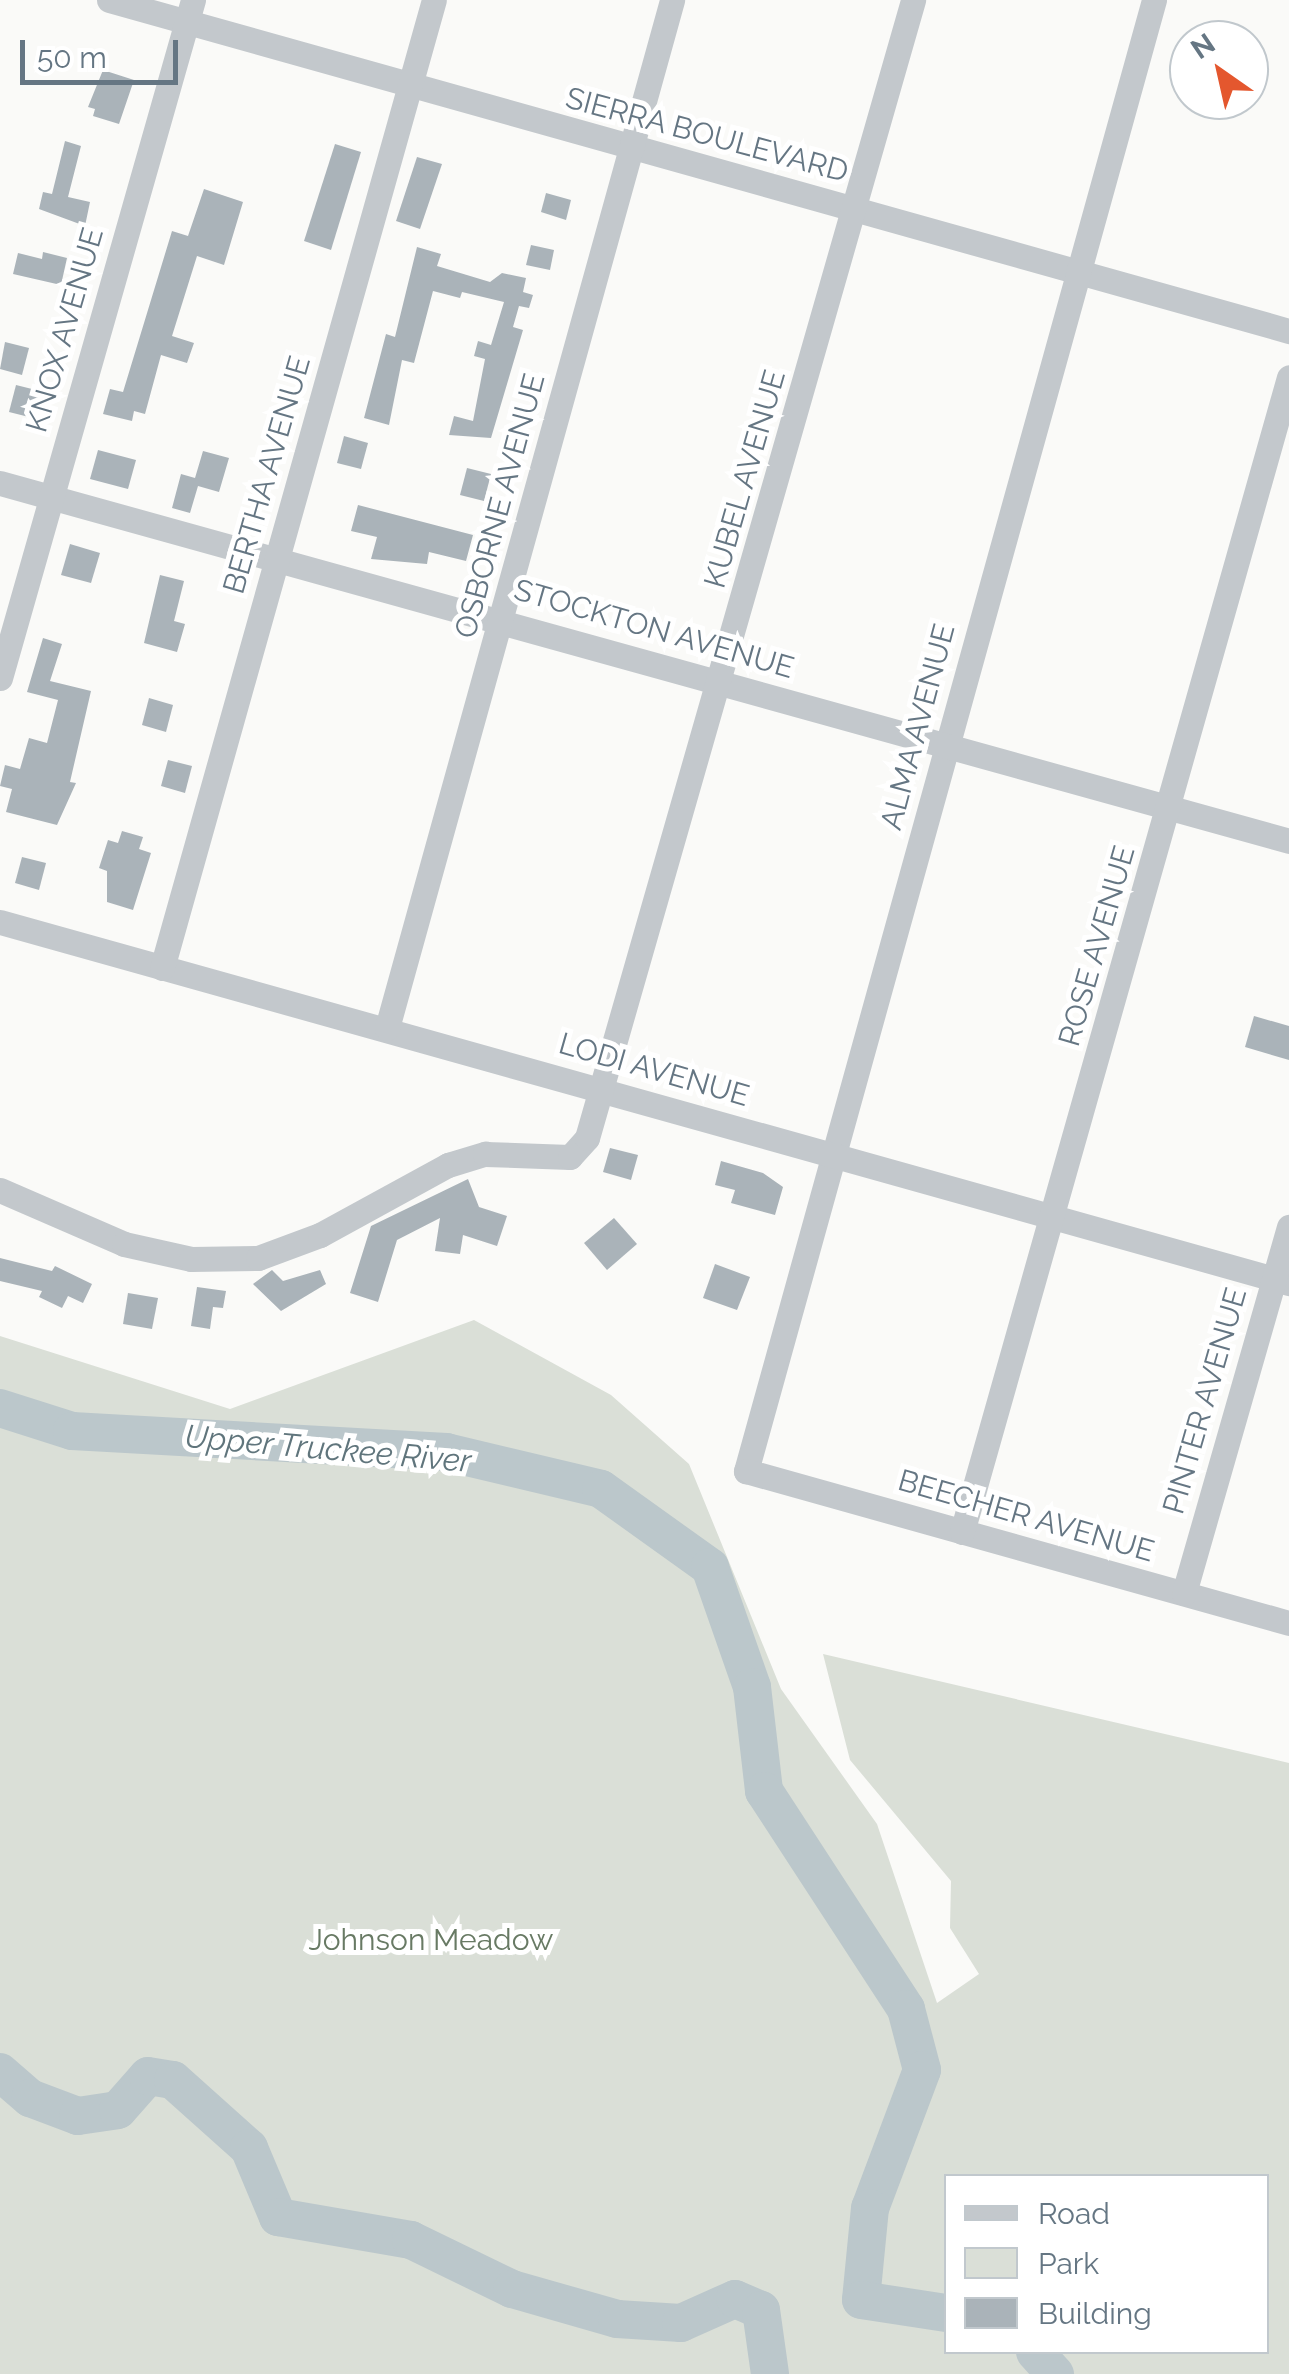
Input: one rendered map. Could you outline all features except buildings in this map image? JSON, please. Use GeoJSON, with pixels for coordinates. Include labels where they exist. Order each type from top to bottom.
{"type":"FeatureCollection","features":[{"type":"Feature","properties":{"kind":"street","name":"SIERRA BOULEVARD"},"geometry":{"type":"LineString","coordinates":[[109,0],[190,11],[410,87],[1289,330]]}},
{"type":"Feature","properties":{"kind":"street","name":"BERTHA AVENUE"},"geometry":{"type":"LineString","coordinates":[[162,968],[434,0]]}},
{"type":"Feature","properties":{"kind":"street","name":"OSBORNE AVENUE"},"geometry":{"type":"LineString","coordinates":[[387,1028],[672,0]]}},
{"type":"Feature","properties":{"kind":"street","name":"KUBEL AVENUE"},"geometry":{"type":"LineString","coordinates":[[0,1190],[124,1244],[191,1259],[258,1258],[320,1235],[448,1165],[485,1154],[570,1156],[587,1138],[722,682],[913,0]]}},
{"type":"Feature","properties":{"kind":"street","name":"ALMA AVENUE"},"geometry":{"type":"LineString","coordinates":[[746,1471],[1154,0]]}},
{"type":"Feature","properties":{"kind":"street","name":"KNOX AVENUE"},"geometry":{"type":"LineString","coordinates":[[0,678],[190,11]]}},
{"type":"Feature","properties":{"kind":"street","name":"ROSE AVENUE"},"geometry":{"type":"LineString","coordinates":[[962,1532],[1171,808],[1289,377]]}},
{"type":"Feature","properties":{"kind":"street","name":"STOCKTON AVENUE"},"geometry":{"type":"LineString","coordinates":[[0,483],[1289,841]]}},
{"type":"Feature","properties":{"kind":"street","name":"LODI AVENUE"},"geometry":{"type":"LineString","coordinates":[[0,922],[1054,1214],[1282,1281]]}},
{"type":"Feature","properties":{"kind":"street","name":"PINTER AVENUE"},"geometry":{"type":"LineString","coordinates":[[1184,1593],[1282,1281],[1289,1227]]}},
{"type":"Feature","properties":{"kind":"street","name":"BEECHER AVENUE"},"geometry":{"type":"LineString","coordinates":[[746,1471],[1289,1623]]}},
{"type":"Feature","properties":{"kind":"green space","name":"Johnson Meadow"},"geometry":{"type":"Polygon","coordinates":[[[474,1320],[611,1395],[689,1464],[781,1689],[877,1824],[937,2003],[979,1974],[950,1928],[951,1881],[850,1760],[823,1654],[1289,1763],[1289,2374],[0,2374],[0,1336],[230,1409],[474,1320]]]}},
{"type":"Feature","properties":{"kind":"waterway","name":"Upper Truckee River"},"geometry":{"type":"LineString","coordinates":[[0,1408],[72,1431],[446,1452],[601,1489],[710,1567],[752,1687],[764,1791],[906,2009],[922,2070],[870,2208],[861,2300],[944,2313]]}},
{"type":"Feature","properties":{"kind":"waterway","name":"Upper Truckee River"},"geometry":{"type":"LineString","coordinates":[[0,2072],[30,2098],[78,2116],[118,2110],[148,2076],[173,2080],[249,2148],[278,2217],[411,2240],[512,2289],[617,2319],[681,2323],[735,2299],[761,2310],[770,2374]]}},
{"type":"Feature","properties":{"kind":"waterway","name":"Upper Truckee River"},"geometry":{"type":"LineString","coordinates":[[1037,2354],[1055,2374]]}}]}
